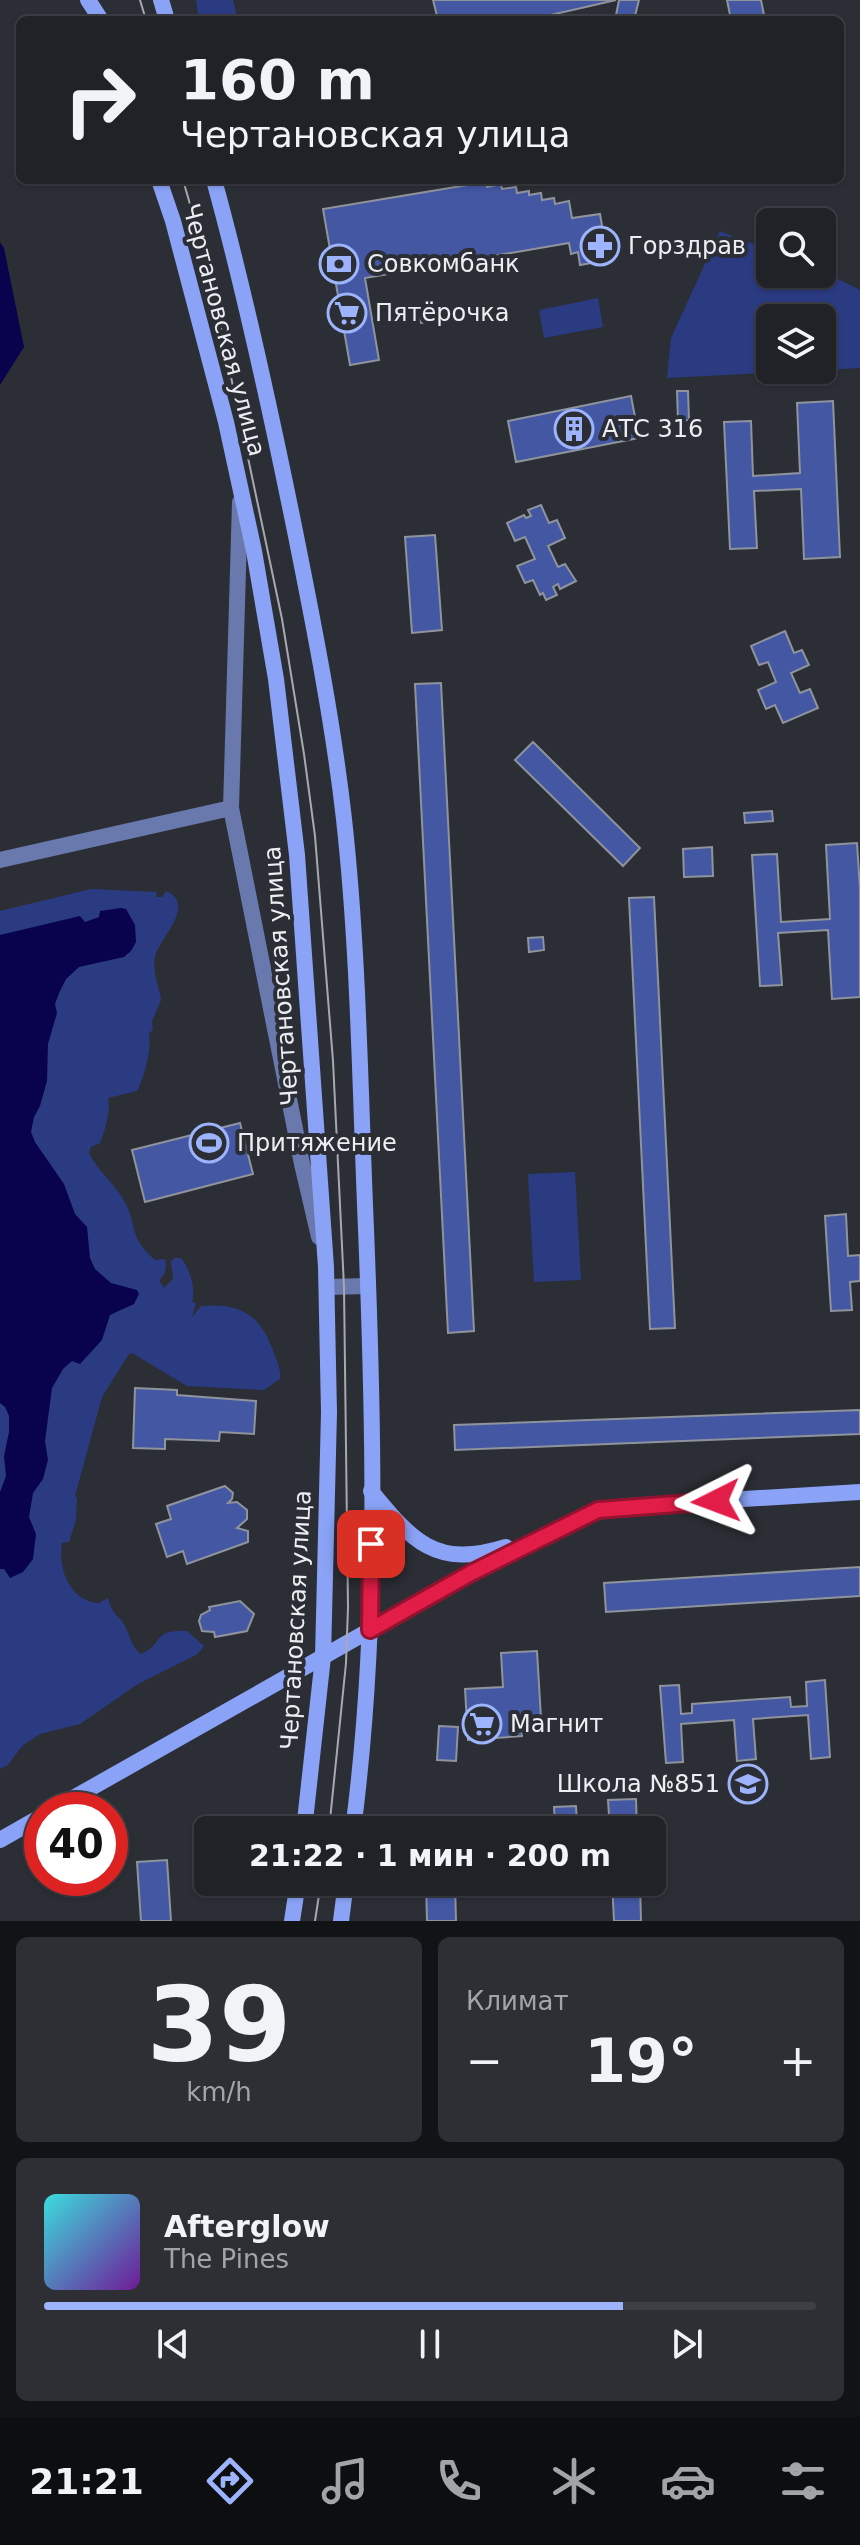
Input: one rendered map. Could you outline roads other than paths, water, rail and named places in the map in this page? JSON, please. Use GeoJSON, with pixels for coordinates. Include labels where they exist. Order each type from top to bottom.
{"type":"FeatureCollection","features":[{"type":"Feature","properties":{"kind":"main road"},"geometry":{"type":"LineString","coordinates":[[88,0],[101,16]]}},
{"type":"Feature","properties":{"kind":"main road","name":"Чертановская улица"},"geometry":{"type":"LineString","coordinates":[[160,184],[226,422],[241,492],[274,664],[297,855],[327,1287],[328,1532],[323,1657],[306,1816]]}},
{"type":"Feature","properties":{"kind":"main road","name":"Чертановская улица"},"geometry":{"type":"LineString","coordinates":[[215,184],[281,460],[317,644],[341,800],[352,906],[372,1406],[368,1682],[354,1816]]}},
{"type":"Feature","properties":{"kind":"main road"},"geometry":{"type":"LineString","coordinates":[[371,1491],[405,1532],[422,1545],[443,1552],[470,1555],[490,1552],[549,1533]]}},
{"type":"Feature","properties":{"kind":"main road"},"geometry":{"type":"LineString","coordinates":[[84,1792],[370,1630],[549,1533],[598,1510],[860,1492]]}},
{"type":"Feature","properties":{"kind":"main road"},"geometry":{"type":"LineString","coordinates":[[0,1840],[24,1826]]}},
{"type":"Feature","properties":{"kind":"main road"},"geometry":{"type":"LineString","coordinates":[[292,1921],[296,1896]]}},
{"type":"Feature","properties":{"kind":"main road"},"geometry":{"type":"LineString","coordinates":[[341,1921],[344,1896]]}},
{"type":"Feature","properties":{"kind":"street"},"geometry":{"type":"LineString","coordinates":[[241,492],[231,808],[302,1164],[326,1267]]}},
{"type":"Feature","properties":{"kind":"street"},"geometry":{"type":"LineString","coordinates":[[0,860],[231,808]]}},
{"type":"Feature","properties":{"kind":"street"},"geometry":{"type":"LineString","coordinates":[[327,1287],[368,1286]]}},
{"type":"Feature","properties":{"kind":"tram line"},"geometry":{"type":"LineString","coordinates":[[140,0],[145,16]]}},
{"type":"Feature","properties":{"kind":"tram line"},"geometry":{"type":"LineString","coordinates":[[184,184],[207,263],[282,619],[315,836],[333,1061],[344,1287],[348,1607],[346,1663],[330,1816]]}},
{"type":"Feature","properties":{"kind":"tram line"},"geometry":{"type":"LineString","coordinates":[[315,1921],[319,1896]]}},
{"type":"Feature","properties":{"kind":"place","name":"Горздрав"},"geometry":{"type":"Point","coordinates":[600,246]}},
{"type":"Feature","properties":{"kind":"place","name":"Совкомбанк"},"geometry":{"type":"Point","coordinates":[339,264]}},
{"type":"Feature","properties":{"kind":"place","name":"Пятёрочка"},"geometry":{"type":"Point","coordinates":[347,313]}},
{"type":"Feature","properties":{"kind":"place","name":"АТС 316"},"geometry":{"type":"Point","coordinates":[574,429]}},
{"type":"Feature","properties":{"kind":"place","name":"Притяжение"},"geometry":{"type":"Point","coordinates":[209,1143]}},
{"type":"Feature","properties":{"kind":"place","name":"Магнит"},"geometry":{"type":"Point","coordinates":[482,1724]}},
{"type":"Feature","properties":{"kind":"place","name":"Школа №851"},"geometry":{"type":"Point","coordinates":[748,1784]}}]}
